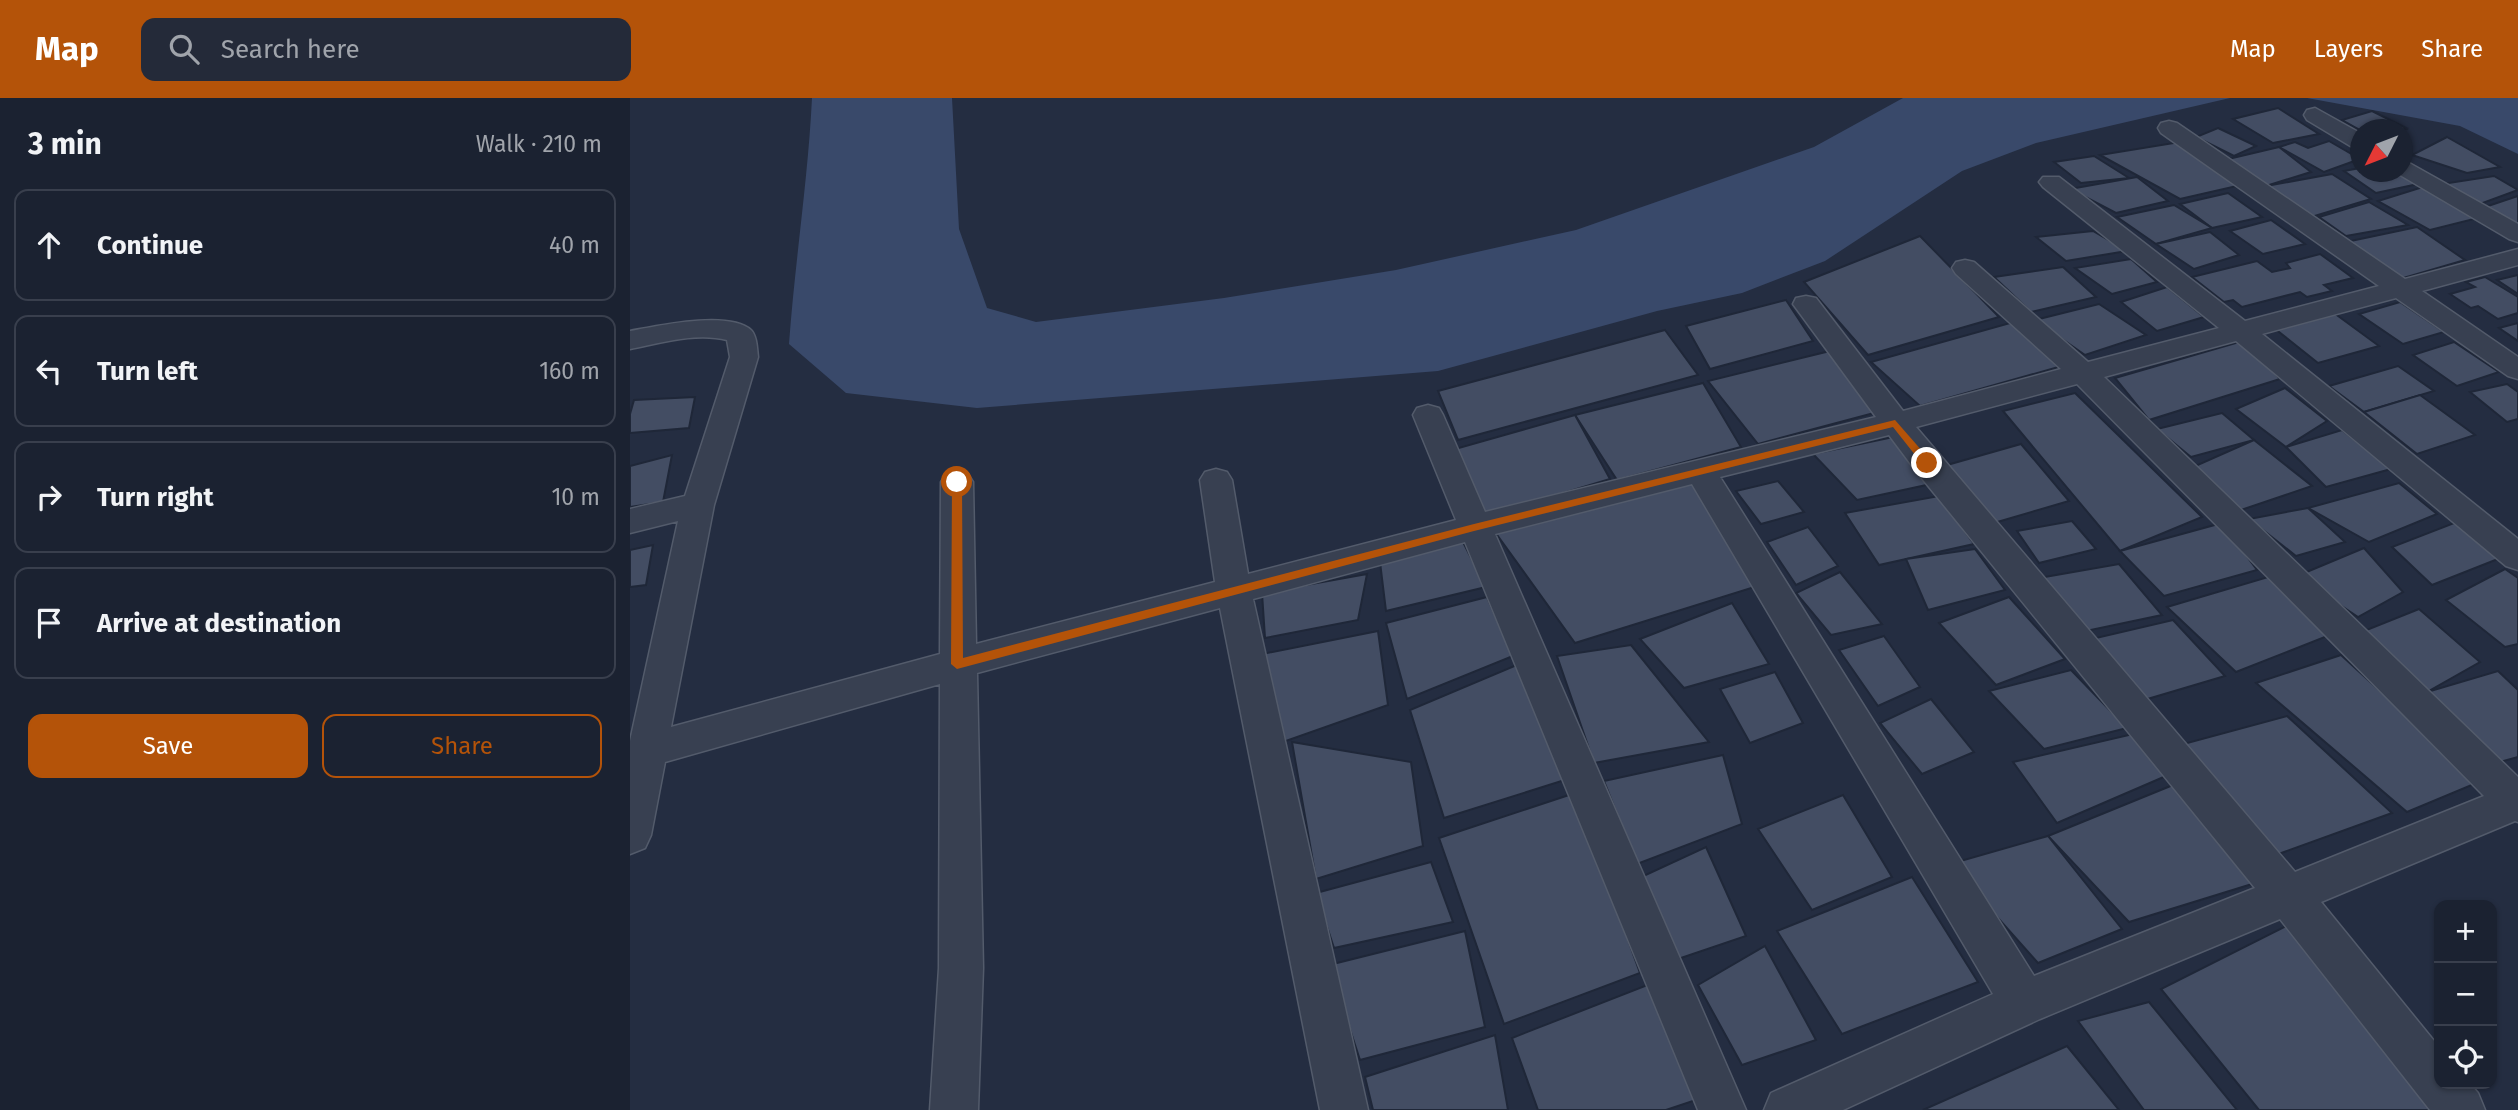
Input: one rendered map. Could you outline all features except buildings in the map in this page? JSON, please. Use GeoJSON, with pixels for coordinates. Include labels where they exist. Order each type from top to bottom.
{"type":"FeatureCollection","features":[{"type":"Feature","properties":{"kind":"street"},"geometry":{"type":"LineString","coordinates":[[2315,115],[2350,136]]}},
{"type":"Feature","properties":{"kind":"street"},"geometry":{"type":"LineString","coordinates":[[2169,128],[2518,370]]}},
{"type":"Feature","properties":{"kind":"street"},"geometry":{"type":"LineString","coordinates":[[2413,172],[2518,234]]}},
{"type":"Feature","properties":{"kind":"street"},"geometry":{"type":"LineString","coordinates":[[2051,183],[2238,330],[2518,557]]}},
{"type":"Feature","properties":{"kind":"street"},"geometry":{"type":"LineString","coordinates":[[648,750],[957,664],[1234,593],[1474,527],[1895,423],[2518,257]]}},
{"type":"Feature","properties":{"kind":"street"},"geometry":{"type":"LineString","coordinates":[[1788,1110],[2024,1003],[2517,803],[2082,372],[1965,268]]}},
{"type":"Feature","properties":{"kind":"street"},"geometry":{"type":"LineString","coordinates":[[1806,304],[1895,423],[2288,895],[2434,1078]]}},
{"type":"Feature","properties":{"kind":"street"},"geometry":{"type":"LineString","coordinates":[[630,340],[710,329],[731,331],[740,335],[744,357],[738,384],[698,505],[630,835]]}},
{"type":"Feature","properties":{"kind":"street"},"geometry":{"type":"LineString","coordinates":[[1428,415],[1722,1110]]}},
{"type":"Feature","properties":{"kind":"street"},"geometry":{"type":"LineString","coordinates":[[1700,471],[2024,1003]]}},
{"type":"Feature","properties":{"kind":"street"},"geometry":{"type":"LineString","coordinates":[[1216,480],[1234,593],[1344,1110]]}},
{"type":"Feature","properties":{"kind":"street"},"geometry":{"type":"LineString","coordinates":[[954,1110],[961,968],[957,482]]}},
{"type":"Feature","properties":{"kind":"street"},"geometry":{"type":"LineString","coordinates":[[630,521],[698,505]]}},
{"type":"Feature","properties":{"kind":"street"},"geometry":{"type":"LineString","coordinates":[[2443,1089],[2460,1110]]}},
{"type":"Feature","properties":{"kind":"water"},"geometry":{"type":"Polygon","coordinates":[[[812,98],[952,98],[959,229],[987,308],[1036,322],[1224,298],[1396,270],[1576,230],[1814,147],[1903,98],[2230,98],[2036,143],[1962,171],[1825,261],[1742,293],[1657,311],[1438,371],[977,408],[846,393],[789,344],[812,98]]]}},
{"type":"Feature","properties":{"kind":"water"},"geometry":{"type":"Polygon","coordinates":[[[2307,98],[2518,98],[2518,154],[2460,126],[2307,98]]]}},
{"type":"Feature","properties":{"kind":"route"},"geometry":{"type":"LineString","coordinates":[[957,482],[957,664],[1234,593],[1474,527],[1895,423],[1927,463]]}}]}
